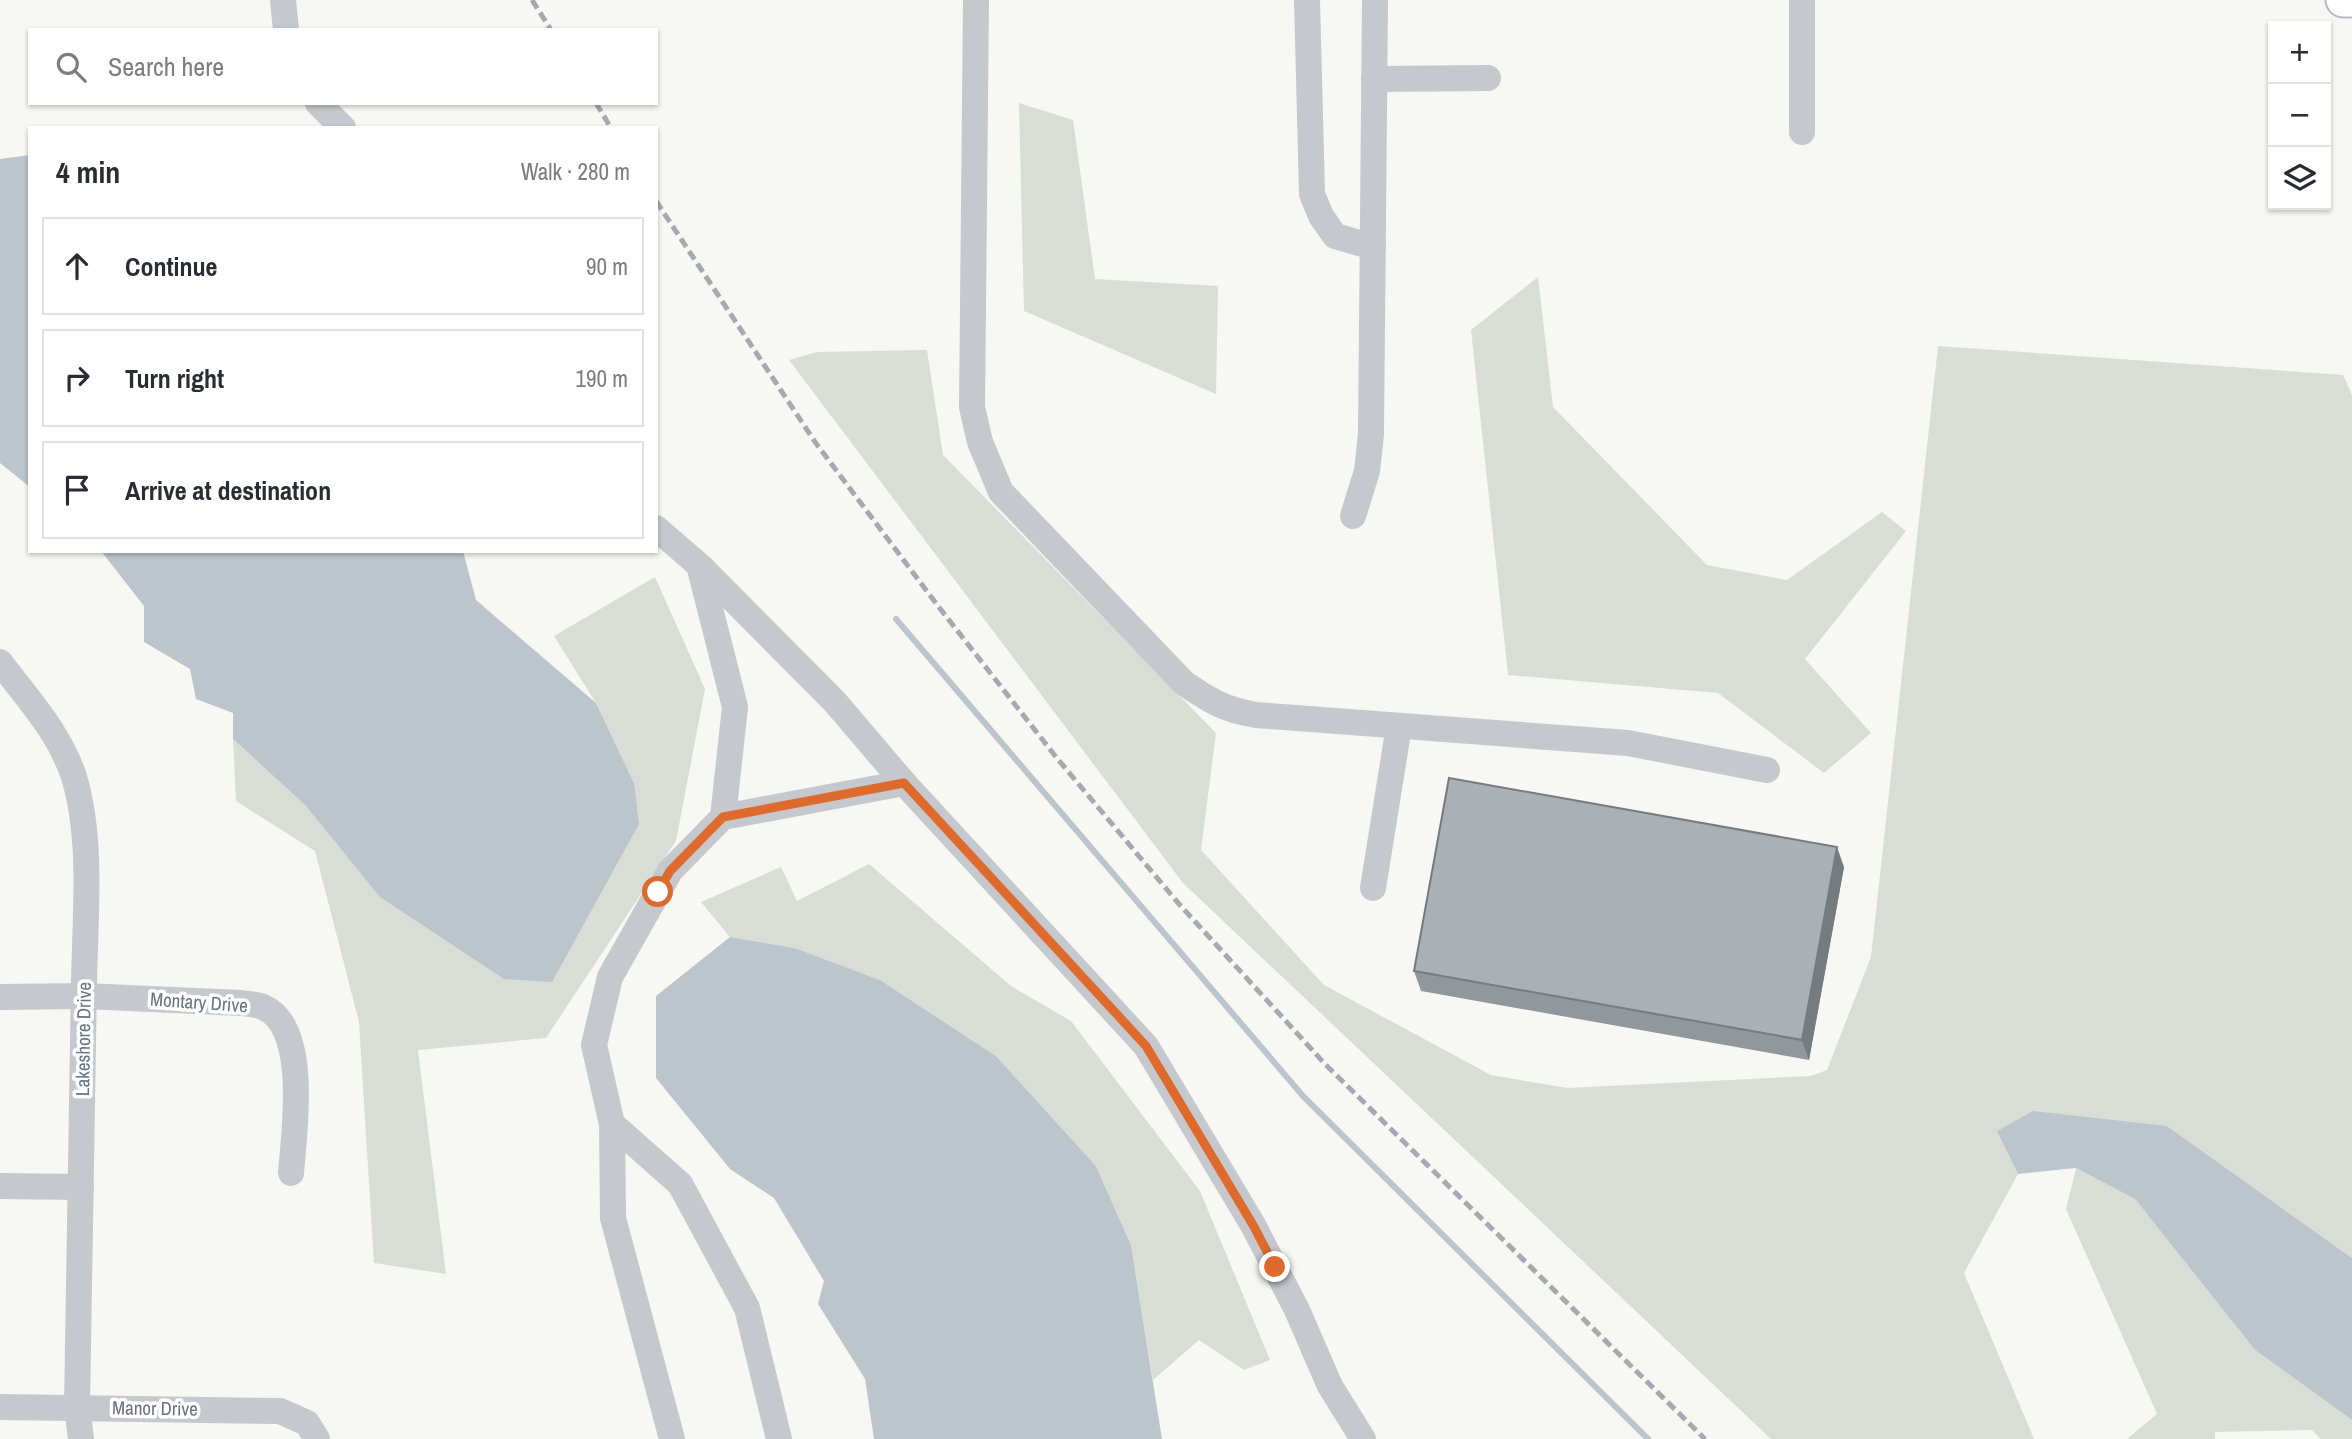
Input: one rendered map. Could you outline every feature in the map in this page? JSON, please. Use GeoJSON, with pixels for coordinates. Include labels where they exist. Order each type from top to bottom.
{"type":"FeatureCollection","features":[{"type":"Feature","properties":{"kind":"main road"},"geometry":{"type":"LineString","coordinates":[[2343,0],[2352,0]]}},
{"type":"Feature","properties":{"kind":"lane"},"geometry":{"type":"LineString","coordinates":[[283,0],[286,28]]}},
{"type":"Feature","properties":{"kind":"lane"},"geometry":{"type":"LineString","coordinates":[[976,0],[972,407],[980,442],[1001,492],[1184,683],[1215,704],[1256,715],[1628,743],[1766,770]]}},
{"type":"Feature","properties":{"kind":"lane"},"geometry":{"type":"LineString","coordinates":[[1307,0],[1312,194],[1321,216],[1335,236],[1373,247]]}},
{"type":"Feature","properties":{"kind":"lane"},"geometry":{"type":"LineString","coordinates":[[1353,516],[1367,471],[1371,434],[1375,0]]}},
{"type":"Feature","properties":{"kind":"lane"},"geometry":{"type":"LineString","coordinates":[[1802,0],[1802,132]]}},
{"type":"Feature","properties":{"kind":"lane"},"geometry":{"type":"LineString","coordinates":[[1374,79],[1488,78]]}},
{"type":"Feature","properties":{"kind":"lane"},"geometry":{"type":"LineString","coordinates":[[320,105],[341,126]]}},
{"type":"Feature","properties":{"kind":"lane"},"geometry":{"type":"LineString","coordinates":[[658,529],[835,702],[904,783],[1146,1046],[1253,1225],[1297,1310],[1330,1386],[1363,1439]]}},
{"type":"Feature","properties":{"kind":"lane"},"geometry":{"type":"LineString","coordinates":[[699,566],[735,707],[723,817]]}},
{"type":"Feature","properties":{"kind":"lane","name":"Lakeshore Drive"},"geometry":{"type":"LineString","coordinates":[[0,662],[61,743],[74,778],[82,814],[85,860],[84,996],[76,1406],[81,1439]]}},
{"type":"Feature","properties":{"kind":"lane"},"geometry":{"type":"LineString","coordinates":[[1373,888],[1399,726]]}},
{"type":"Feature","properties":{"kind":"lane"},"geometry":{"type":"LineString","coordinates":[[672,1439],[613,1218],[612,1124],[594,1045],[610,977],[670,871],[723,817],[904,783]]}},
{"type":"Feature","properties":{"kind":"lane","name":"Montary Drive"},"geometry":{"type":"LineString","coordinates":[[0,997],[84,996],[241,1003],[264,1007],[276,1017],[288,1038],[296,1071],[291,1173]]}},
{"type":"Feature","properties":{"kind":"lane"},"geometry":{"type":"LineString","coordinates":[[612,1124],[680,1185],[747,1308],[779,1439]]}},
{"type":"Feature","properties":{"kind":"lane"},"geometry":{"type":"LineString","coordinates":[[0,1186],[81,1187]]}},
{"type":"Feature","properties":{"kind":"lane","name":"Manor Drive"},"geometry":{"type":"LineString","coordinates":[[0,1407],[280,1411],[312,1431]]}},
{"type":"Feature","properties":{"kind":"shaded area"},"geometry":{"type":"Polygon","coordinates":[[[1019,103],[1073,120],[1095,279],[1218,286],[1216,394],[1024,311],[1019,103]]]}},
{"type":"Feature","properties":{"kind":"shaded area"},"geometry":{"type":"Polygon","coordinates":[[[28,155],[28,485],[0,463],[0,159],[28,155]]]}},
{"type":"Feature","properties":{"kind":"shaded area"},"geometry":{"type":"Polygon","coordinates":[[[1538,277],[1553,407],[1707,565],[1787,580],[1882,512],[1906,531],[1805,659],[1871,733],[1824,773],[1718,693],[1508,675],[1471,330],[1538,277]]]}},
{"type":"Feature","properties":{"kind":"shaded area"},"geometry":{"type":"Polygon","coordinates":[[[1938,346],[2343,375],[2352,395],[2352,1258],[2167,1126],[1998,1131],[2018,1174],[1964,1273],[2034,1439],[1771,1439],[1183,883],[789,360],[817,352],[927,350],[943,455],[1216,733],[1201,850],[1324,985],[1491,1075],[1567,1088],[1811,1076],[1827,1070],[1871,957],[1938,346]]]}},
{"type":"Feature","properties":{"kind":"shaded area"},"geometry":{"type":"Polygon","coordinates":[[[103,553],[464,553],[476,600],[596,703],[634,783],[639,824],[552,982],[504,979],[380,897],[306,806],[233,739],[233,713],[196,699],[190,669],[144,642],[144,606],[103,553]]]}},
{"type":"Feature","properties":{"kind":"shaded area"},"geometry":{"type":"Polygon","coordinates":[[[655,577],[705,689],[676,841],[546,1038],[418,1050],[446,1274],[374,1263],[359,1022],[315,851],[236,801],[233,739],[306,806],[634,783],[596,703],[554,636],[655,577]]]}},
{"type":"Feature","properties":{"kind":"shaded area"},"geometry":{"type":"Polygon","coordinates":[[[869,864],[1011,986],[1071,1021],[1200,1191],[1270,1360],[1244,1370],[1199,1340],[1153,1380],[1131,1245],[1096,1166],[996,1056],[880,980],[795,948],[730,937],[701,902],[781,867],[797,901],[869,864]]]}},
{"type":"Feature","properties":{"kind":"shaded area"},"geometry":{"type":"Polygon","coordinates":[[[730,937],[795,948],[880,980],[996,1056],[1096,1166],[1131,1245],[1162,1439],[874,1439],[865,1379],[818,1304],[824,1281],[774,1198],[730,1169],[656,1078],[656,996],[730,937]]]}},
{"type":"Feature","properties":{"kind":"shaded area"},"geometry":{"type":"Polygon","coordinates":[[[2033,1111],[2167,1126],[2352,1258],[2352,1420],[2255,1350],[2135,1199],[2076,1168],[2018,1174],[1997,1131],[2033,1111]]]}},
{"type":"Feature","properties":{"kind":"shaded area"},"geometry":{"type":"Polygon","coordinates":[[[2076,1168],[2135,1199],[2255,1350],[2352,1420],[2352,1439],[2321,1439],[2312,1430],[2215,1432],[2215,1439],[2127,1439],[2157,1414],[2066,1209],[2076,1168]]]}},
{"type":"Feature","properties":{"kind":"building"},"geometry":{"type":"Polygon","coordinates":[[[1449,778],[1837,847],[1802,1040],[1414,971],[1449,778]]]}},
{"type":"Feature","properties":{"kind":"waterway"},"geometry":{"type":"LineString","coordinates":[[896,619],[1303,1096],[1648,1439]]}},
{"type":"Feature","properties":{"kind":"railway"},"geometry":{"type":"LineString","coordinates":[[532,0],[550,28]]}},
{"type":"Feature","properties":{"kind":"railway"},"geometry":{"type":"LineString","coordinates":[[597,105],[610,126]]}},
{"type":"Feature","properties":{"kind":"railway"},"geometry":{"type":"LineString","coordinates":[[658,204],[815,442],[1056,757],[1179,904],[1325,1064],[1705,1439]]}},
{"type":"Feature","properties":{"kind":"route"},"geometry":{"type":"LineString","coordinates":[[658,892],[670,871],[723,817],[904,783],[1146,1046],[1253,1225],[1275,1267]]}}]}
